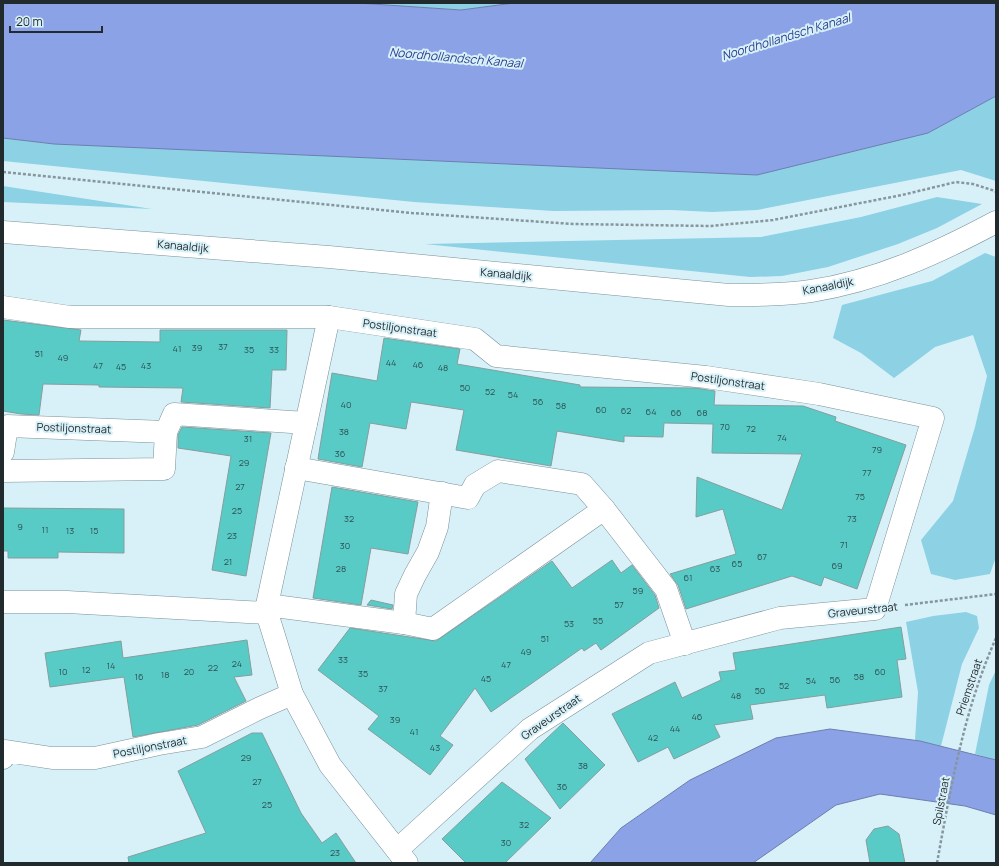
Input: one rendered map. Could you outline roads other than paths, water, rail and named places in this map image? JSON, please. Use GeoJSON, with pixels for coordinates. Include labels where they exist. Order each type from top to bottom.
{"type":"FeatureCollection","features":[{"type":"Feature","properties":{"kind":"street","name":"Kanaaldijk"},"geometry":{"type":"LineString","coordinates":[[3,232],[328,257],[729,295],[768,295],[812,291],[896,269],[939,251],[996,222]]}},
{"type":"Feature","properties":{"kind":"street","name":"Postiljonstraat"},"geometry":{"type":"LineString","coordinates":[[3,306],[70,317],[329,317],[475,339],[496,356],[706,377],[819,394],[933,418],[875,609]]}},
{"type":"Feature","properties":{"kind":"street"},"geometry":{"type":"LineString","coordinates":[[267,609],[329,317]]}},
{"type":"Feature","properties":{"kind":"street"},"geometry":{"type":"LineString","coordinates":[[3,471],[164,468],[166,432],[174,414],[306,423]]}},
{"type":"Feature","properties":{"kind":"street","name":"Postiljonstraat"},"geometry":{"type":"LineString","coordinates":[[3,452],[7,426],[166,432]]}},
{"type":"Feature","properties":{"kind":"street"},"geometry":{"type":"LineString","coordinates":[[296,468],[468,498],[475,485],[498,471],[582,484],[604,509],[666,589],[685,644]]}},
{"type":"Feature","properties":{"kind":"street"},"geometry":{"type":"LineString","coordinates":[[404,623],[406,594],[415,574],[428,552],[437,527],[442,493]]}},
{"type":"Feature","properties":{"kind":"street"},"geometry":{"type":"LineString","coordinates":[[3,602],[67,602],[267,609],[404,623],[433,629],[604,509]]}},
{"type":"Feature","properties":{"kind":"street","name":"Graveurstraat"},"geometry":{"type":"LineString","coordinates":[[267,609],[292,694],[330,765],[402,857],[530,728],[649,653],[780,618],[875,609]]}},
{"type":"Feature","properties":{"kind":"street","name":"Postiljonstraat"},"geometry":{"type":"LineString","coordinates":[[3,758],[6,751],[52,758],[95,758],[159,744],[202,737],[292,694]]}},
{"type":"Feature","properties":{"kind":"water","name":"Noordhollandsch Kanaal"},"geometry":{"type":"Polygon","coordinates":[[[3,3],[357,3],[461,10],[514,3],[996,3],[996,96],[928,133],[757,175],[54,144],[3,138],[3,3]]]}},
{"type":"Feature","properties":{"kind":"water"},"geometry":{"type":"Polygon","coordinates":[[[830,729],[920,741],[996,760],[996,815],[965,806],[880,794],[836,805],[753,863],[590,863],[621,828],[690,780],[776,738],[830,729]]]}}]}
